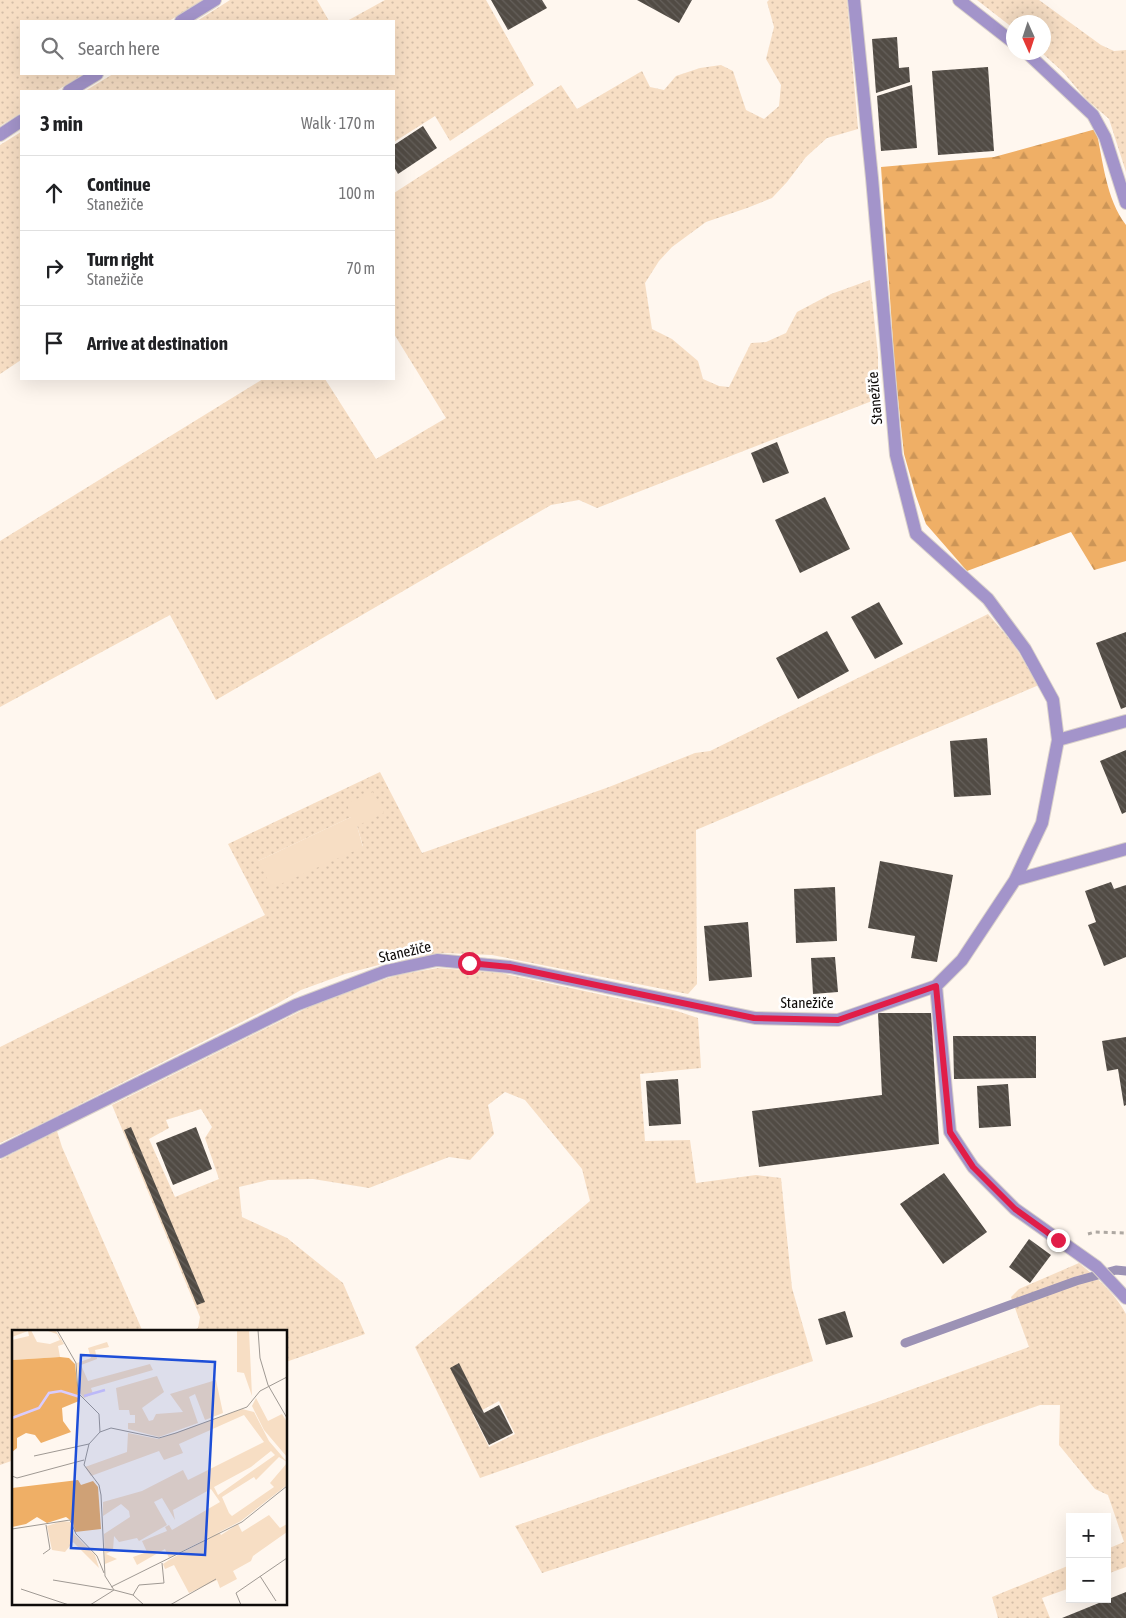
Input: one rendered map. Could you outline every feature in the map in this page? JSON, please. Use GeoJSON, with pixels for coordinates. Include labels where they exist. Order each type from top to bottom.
{"type":"FeatureCollection","features":[{"type":"Feature","properties":{"kind":"street"},"geometry":{"type":"LineString","coordinates":[[183,20],[215,0]]}},
{"type":"Feature","properties":{"kind":"street","name":"Stanežiče"},"geometry":{"type":"LineString","coordinates":[[0,1152],[296,1005],[386,971],[437,960],[510,967],[754,1018],[838,1020],[936,986],[962,960],[1015,880],[1042,823],[1058,740],[1054,700],[1025,649],[988,599],[916,534],[896,455],[872,178],[854,0]]}},
{"type":"Feature","properties":{"kind":"street"},"geometry":{"type":"LineString","coordinates":[[959,0],[1006,37]]}},
{"type":"Feature","properties":{"kind":"street"},"geometry":{"type":"LineString","coordinates":[[1035,60],[1093,115],[1105,137],[1126,203]]}},
{"type":"Feature","properties":{"kind":"street"},"geometry":{"type":"LineString","coordinates":[[71,90],[95,75]]}},
{"type":"Feature","properties":{"kind":"street"},"geometry":{"type":"LineString","coordinates":[[0,135],[20,122]]}},
{"type":"Feature","properties":{"kind":"street"},"geometry":{"type":"LineString","coordinates":[[1058,740],[1126,720]]}},
{"type":"Feature","properties":{"kind":"street"},"geometry":{"type":"LineString","coordinates":[[1015,880],[1126,849]]}},
{"type":"Feature","properties":{"kind":"street"},"geometry":{"type":"LineString","coordinates":[[936,986],[950,1132],[973,1167],[1015,1209],[1097,1267],[1126,1298]]}},
{"type":"Feature","properties":{"kind":"shaded area"},"geometry":{"type":"Polygon","coordinates":[[[0,0],[203,0],[171,20],[20,20],[20,75],[82,75],[58,90],[20,90],[20,114],[0,126],[0,0]]]}},
{"type":"Feature","properties":{"kind":"shaded area"},"geometry":{"type":"Polygon","coordinates":[[[230,0],[317,0],[328,20],[199,20],[230,0]]]}},
{"type":"Feature","properties":{"kind":"shaded area"},"geometry":{"type":"Polygon","coordinates":[[[385,0],[486,0],[534,85],[450,141],[435,116],[395,141],[395,90],[87,90],[111,75],[395,75],[395,20],[349,20],[385,0]]]}},
{"type":"Feature","properties":{"kind":"shaded area"},"geometry":{"type":"Polygon","coordinates":[[[769,0],[847,0],[858,129],[827,138],[806,157],[772,198],[706,222],[672,247],[659,261],[645,283],[652,329],[672,339],[698,361],[703,379],[719,386],[729,387],[751,343],[766,342],[786,333],[797,312],[831,294],[870,280],[878,355],[878,394],[872,401],[597,508],[579,500],[551,505],[216,700],[170,615],[0,707],[0,541],[261,380],[326,380],[376,459],[446,418],[395,336],[395,192],[561,85],[577,109],[642,71],[650,87],[664,90],[676,76],[700,68],[721,65],[733,71],[746,110],[764,119],[779,106],[781,85],[766,59],[774,27],[767,2],[769,0]]]}},
{"type":"Feature","properties":{"kind":"shaded area"},"geometry":{"type":"Polygon","coordinates":[[[977,0],[1039,0],[1101,45],[1114,51],[1126,50],[1126,172],[1109,119],[1085,98],[1063,72],[1050,60],[1051,15],[1006,15],[1006,23],[977,0]]]}},
{"type":"Feature","properties":{"kind":"shaded area"},"geometry":{"type":"Polygon","coordinates":[[[20,133],[20,361],[0,374],[0,145],[20,133]]]}},
{"type":"Feature","properties":{"kind":"shaded area"},"geometry":{"type":"Polygon","coordinates":[[[988,614],[1012,642],[1039,685],[696,830],[697,984],[688,994],[492,955],[444,953],[386,963],[345,974],[301,990],[41,1124],[0,1143],[0,1047],[265,915],[228,844],[380,772],[422,853],[609,787],[695,753],[710,751],[988,614]],[[351,817],[258,861],[363,846],[357,826],[351,817]]]}},
{"type":"Feature","properties":{"kind":"shaded area"},"geometry":{"type":"Polygon","coordinates":[[[373,792],[384,813],[357,826],[363,847],[272,888],[258,861],[351,817],[347,803],[373,792]]]}},
{"type":"Feature","properties":{"kind":"shaded area"},"geometry":{"type":"Polygon","coordinates":[[[438,968],[501,973],[677,1011],[698,1018],[701,1068],[640,1074],[645,1141],[690,1140],[696,1183],[756,1175],[781,1178],[792,1288],[813,1361],[480,1478],[415,1347],[590,1201],[582,1169],[525,1100],[505,1092],[488,1105],[494,1134],[470,1160],[449,1157],[369,1188],[313,1179],[268,1180],[239,1187],[242,1217],[287,1238],[343,1283],[365,1334],[288,1361],[288,1330],[194,1330],[198,1328],[200,1317],[112,1105],[315,1004],[397,975],[438,968]],[[201,1109],[166,1120],[169,1128],[149,1139],[175,1197],[219,1179],[205,1138],[212,1127],[201,1109]],[[499,1401],[473,1415],[489,1447],[515,1434],[499,1401]]]}},
{"type":"Feature","properties":{"kind":"shaded area"},"geometry":{"type":"Polygon","coordinates":[[[57,1131],[62,1147],[142,1330],[12,1330],[12,1461],[0,1465],[0,1160],[57,1131]]]}},
{"type":"Feature","properties":{"kind":"shaded area"},"geometry":{"type":"Polygon","coordinates":[[[1079,1263],[1111,1293],[1126,1314],[1126,1567],[1111,1573],[1111,1547],[1124,1542],[1108,1495],[1095,1489],[1059,1445],[1060,1405],[1040,1405],[873,1464],[542,1573],[515,1526],[874,1403],[1029,1347],[1011,1297],[1019,1289],[1079,1263]]]}},
{"type":"Feature","properties":{"kind":"shaded area"},"geometry":{"type":"Polygon","coordinates":[[[1066,1567],[1066,1589],[1042,1598],[1050,1618],[998,1618],[992,1597],[1066,1567]]]}},
{"type":"Feature","properties":{"kind":"green space"},"geometry":{"type":"Polygon","coordinates":[[[1096,129],[1110,192],[1119,215],[1126,225],[1126,561],[1094,570],[1071,532],[967,571],[926,524],[904,454],[895,371],[881,167],[994,157],[1096,129]]]}},
{"type":"Feature","properties":{"kind":"building"},"geometry":{"type":"Polygon","coordinates":[[[491,0],[542,0],[547,8],[508,30],[491,0]]]}},
{"type":"Feature","properties":{"kind":"building"},"geometry":{"type":"Polygon","coordinates":[[[637,0],[692,0],[679,23],[637,0]]]}},
{"type":"Feature","properties":{"kind":"building"},"geometry":{"type":"Polygon","coordinates":[[[897,37],[899,68],[909,67],[910,82],[876,93],[872,39],[897,37]]]}},
{"type":"Feature","properties":{"kind":"building"},"geometry":{"type":"Polygon","coordinates":[[[988,67],[994,151],[938,155],[932,71],[988,67]]]}},
{"type":"Feature","properties":{"kind":"building"},"geometry":{"type":"Polygon","coordinates":[[[912,85],[917,148],[881,151],[877,96],[912,85]]]}},
{"type":"Feature","properties":{"kind":"building"},"geometry":{"type":"Polygon","coordinates":[[[423,126],[437,148],[398,174],[395,169],[395,144],[423,126]]]}},
{"type":"Feature","properties":{"kind":"building"},"geometry":{"type":"Polygon","coordinates":[[[777,442],[789,473],[763,483],[751,453],[777,442]]]}},
{"type":"Feature","properties":{"kind":"building"},"geometry":{"type":"Polygon","coordinates":[[[825,497],[850,549],[800,573],[775,520],[825,497]]]}},
{"type":"Feature","properties":{"kind":"building"},"geometry":{"type":"Polygon","coordinates":[[[879,602],[903,644],[875,659],[851,617],[879,602]]]}},
{"type":"Feature","properties":{"kind":"building"},"geometry":{"type":"Polygon","coordinates":[[[827,631],[849,671],[798,699],[776,658],[827,631]]]}},
{"type":"Feature","properties":{"kind":"building"},"geometry":{"type":"Polygon","coordinates":[[[1126,632],[1126,707],[1121,709],[1096,643],[1126,632]]]}},
{"type":"Feature","properties":{"kind":"building"},"geometry":{"type":"Polygon","coordinates":[[[987,738],[991,795],[954,797],[950,741],[987,738]]]}},
{"type":"Feature","properties":{"kind":"building"},"geometry":{"type":"Polygon","coordinates":[[[1126,750],[1126,812],[1122,814],[1100,761],[1126,750]]]}},
{"type":"Feature","properties":{"kind":"building"},"geometry":{"type":"Polygon","coordinates":[[[880,861],[953,875],[937,962],[911,958],[915,936],[868,928],[880,861]]]}},
{"type":"Feature","properties":{"kind":"building"},"geometry":{"type":"Polygon","coordinates":[[[1111,882],[1114,889],[1126,885],[1126,957],[1104,966],[1088,925],[1096,922],[1085,891],[1111,882]]]}},
{"type":"Feature","properties":{"kind":"building"},"geometry":{"type":"Polygon","coordinates":[[[835,887],[837,941],[796,943],[794,889],[835,887]]]}},
{"type":"Feature","properties":{"kind":"building"},"geometry":{"type":"Polygon","coordinates":[[[748,922],[752,977],[709,981],[704,926],[748,922]]]}},
{"type":"Feature","properties":{"kind":"building"},"geometry":{"type":"Polygon","coordinates":[[[835,957],[838,992],[813,994],[811,958],[835,957]]]}},
{"type":"Feature","properties":{"kind":"building"},"geometry":{"type":"Polygon","coordinates":[[[878,1013],[931,1013],[939,1144],[759,1167],[752,1111],[882,1095],[878,1013]]]}},
{"type":"Feature","properties":{"kind":"building"},"geometry":{"type":"Polygon","coordinates":[[[953,1036],[1036,1036],[1036,1078],[954,1079],[953,1036]]]}},
{"type":"Feature","properties":{"kind":"building"},"geometry":{"type":"Polygon","coordinates":[[[1126,1037],[1126,1105],[1124,1106],[1118,1069],[1107,1071],[1102,1041],[1126,1037]]]}},
{"type":"Feature","properties":{"kind":"building"},"geometry":{"type":"Polygon","coordinates":[[[678,1079],[681,1124],[649,1126],[646,1081],[678,1079]]]}},
{"type":"Feature","properties":{"kind":"building"},"geometry":{"type":"Polygon","coordinates":[[[1008,1084],[1011,1126],[979,1128],[977,1086],[1008,1084]]]}},
{"type":"Feature","properties":{"kind":"building"},"geometry":{"type":"Polygon","coordinates":[[[131,1127],[205,1302],[197,1305],[124,1130],[131,1127]]]}},
{"type":"Feature","properties":{"kind":"building"},"geometry":{"type":"Polygon","coordinates":[[[196,1127],[212,1169],[173,1185],[156,1143],[196,1127]]]}},
{"type":"Feature","properties":{"kind":"building"},"geometry":{"type":"Polygon","coordinates":[[[944,1173],[987,1232],[943,1264],[900,1204],[944,1173]]]}},
{"type":"Feature","properties":{"kind":"building"},"geometry":{"type":"Polygon","coordinates":[[[1029,1239],[1051,1255],[1030,1283],[1009,1267],[1029,1239]]]}},
{"type":"Feature","properties":{"kind":"building"},"geometry":{"type":"Polygon","coordinates":[[[845,1311],[853,1337],[826,1345],[818,1319],[845,1311]]]}},
{"type":"Feature","properties":{"kind":"building"},"geometry":{"type":"Polygon","coordinates":[[[459,1363],[484,1413],[499,1405],[513,1433],[489,1445],[450,1368],[459,1363]]]}},
{"type":"Feature","properties":{"kind":"building"},"geometry":{"type":"Polygon","coordinates":[[[1126,1592],[1126,1618],[1062,1618],[1099,1603],[1111,1603],[1111,1598],[1126,1592]]]}},
{"type":"Feature","properties":{"kind":"waterway"},"geometry":{"type":"LineString","coordinates":[[905,1343],[1076,1281],[1116,1270],[1126,1271]]}},
{"type":"Feature","properties":{"kind":"route"},"geometry":{"type":"LineString","coordinates":[[469,963],[510,967],[754,1018],[838,1020],[936,986],[950,1132],[973,1167],[1015,1209],[1058,1240]]}}]}
